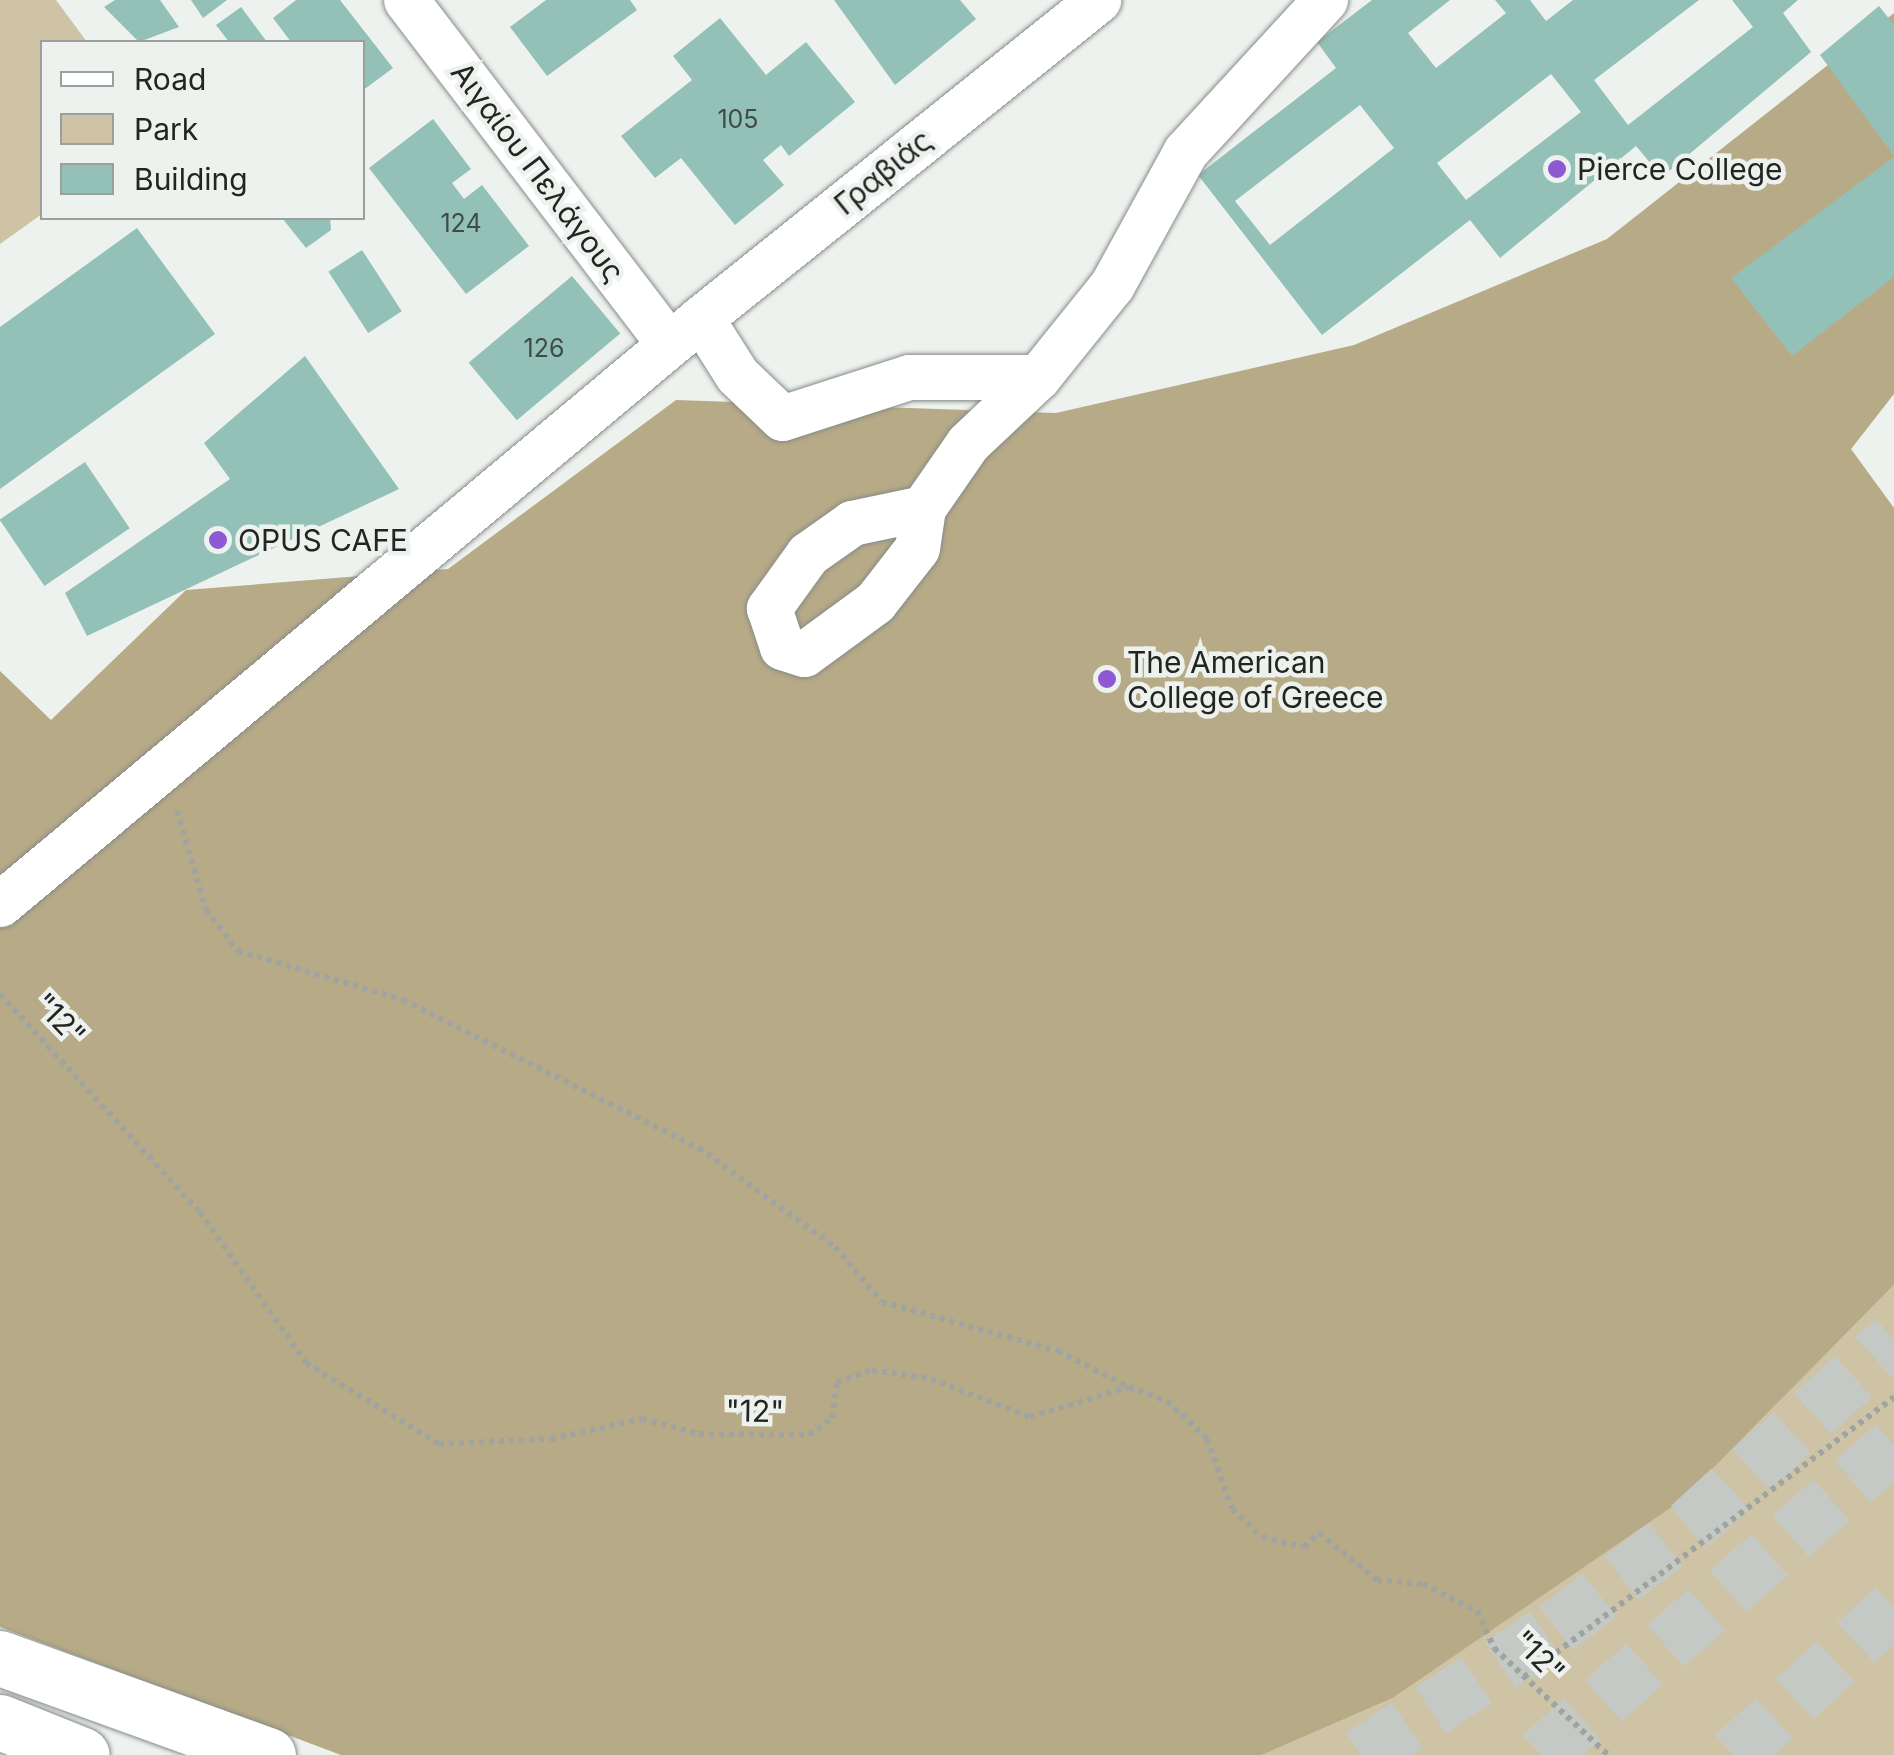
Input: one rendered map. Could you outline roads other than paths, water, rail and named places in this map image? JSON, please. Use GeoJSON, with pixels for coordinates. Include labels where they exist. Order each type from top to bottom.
{"type":"FeatureCollection","features":[{"type":"Feature","properties":{"kind":"highway"},"geometry":{"type":"LineString","coordinates":[[0,1658],[268,1755]]}},
{"type":"Feature","properties":{"kind":"highway"},"geometry":{"type":"LineString","coordinates":[[0,1722],[82,1755]]}},
{"type":"Feature","properties":{"kind":"street","name":"Αιγαίου Πελάγους"},"geometry":{"type":"LineString","coordinates":[[406,0],[685,331],[782,418],[909,377],[1038,378]]}},
{"type":"Feature","properties":{"kind":"street","name":"Γραβιάς"},"geometry":{"type":"LineString","coordinates":[[0,904],[685,331],[1098,0]]}},
{"type":"Feature","properties":{"kind":"street"},"geometry":{"type":"LineString","coordinates":[[923,508],[968,443],[1038,378],[1112,285],[1185,152],[1325,0]]}},
{"type":"Feature","properties":{"kind":"tunnel"},"geometry":{"type":"LineString","coordinates":[[1361,1755],[1556,1628],[1690,1525],[1894,1339]]}},
{"type":"Feature","properties":{"kind":"tunnel"},"geometry":{"type":"LineString","coordinates":[[1541,1755],[1894,1445]]}},
{"type":"Feature","properties":{"kind":"tunnel"},"geometry":{"type":"LineString","coordinates":[[1734,1755],[1894,1607]]}},
{"type":"Feature","properties":{"kind":"place","name":"Pierce College"},"geometry":{"type":"Point","coordinates":[1557,169]}},
{"type":"Feature","properties":{"kind":"place","name":"OPUS CAFE"},"geometry":{"type":"Point","coordinates":[218,540]}},
{"type":"Feature","properties":{"kind":"place","name":"The American College of Greece"},"geometry":{"type":"Point","coordinates":[1107,679]}}]}
